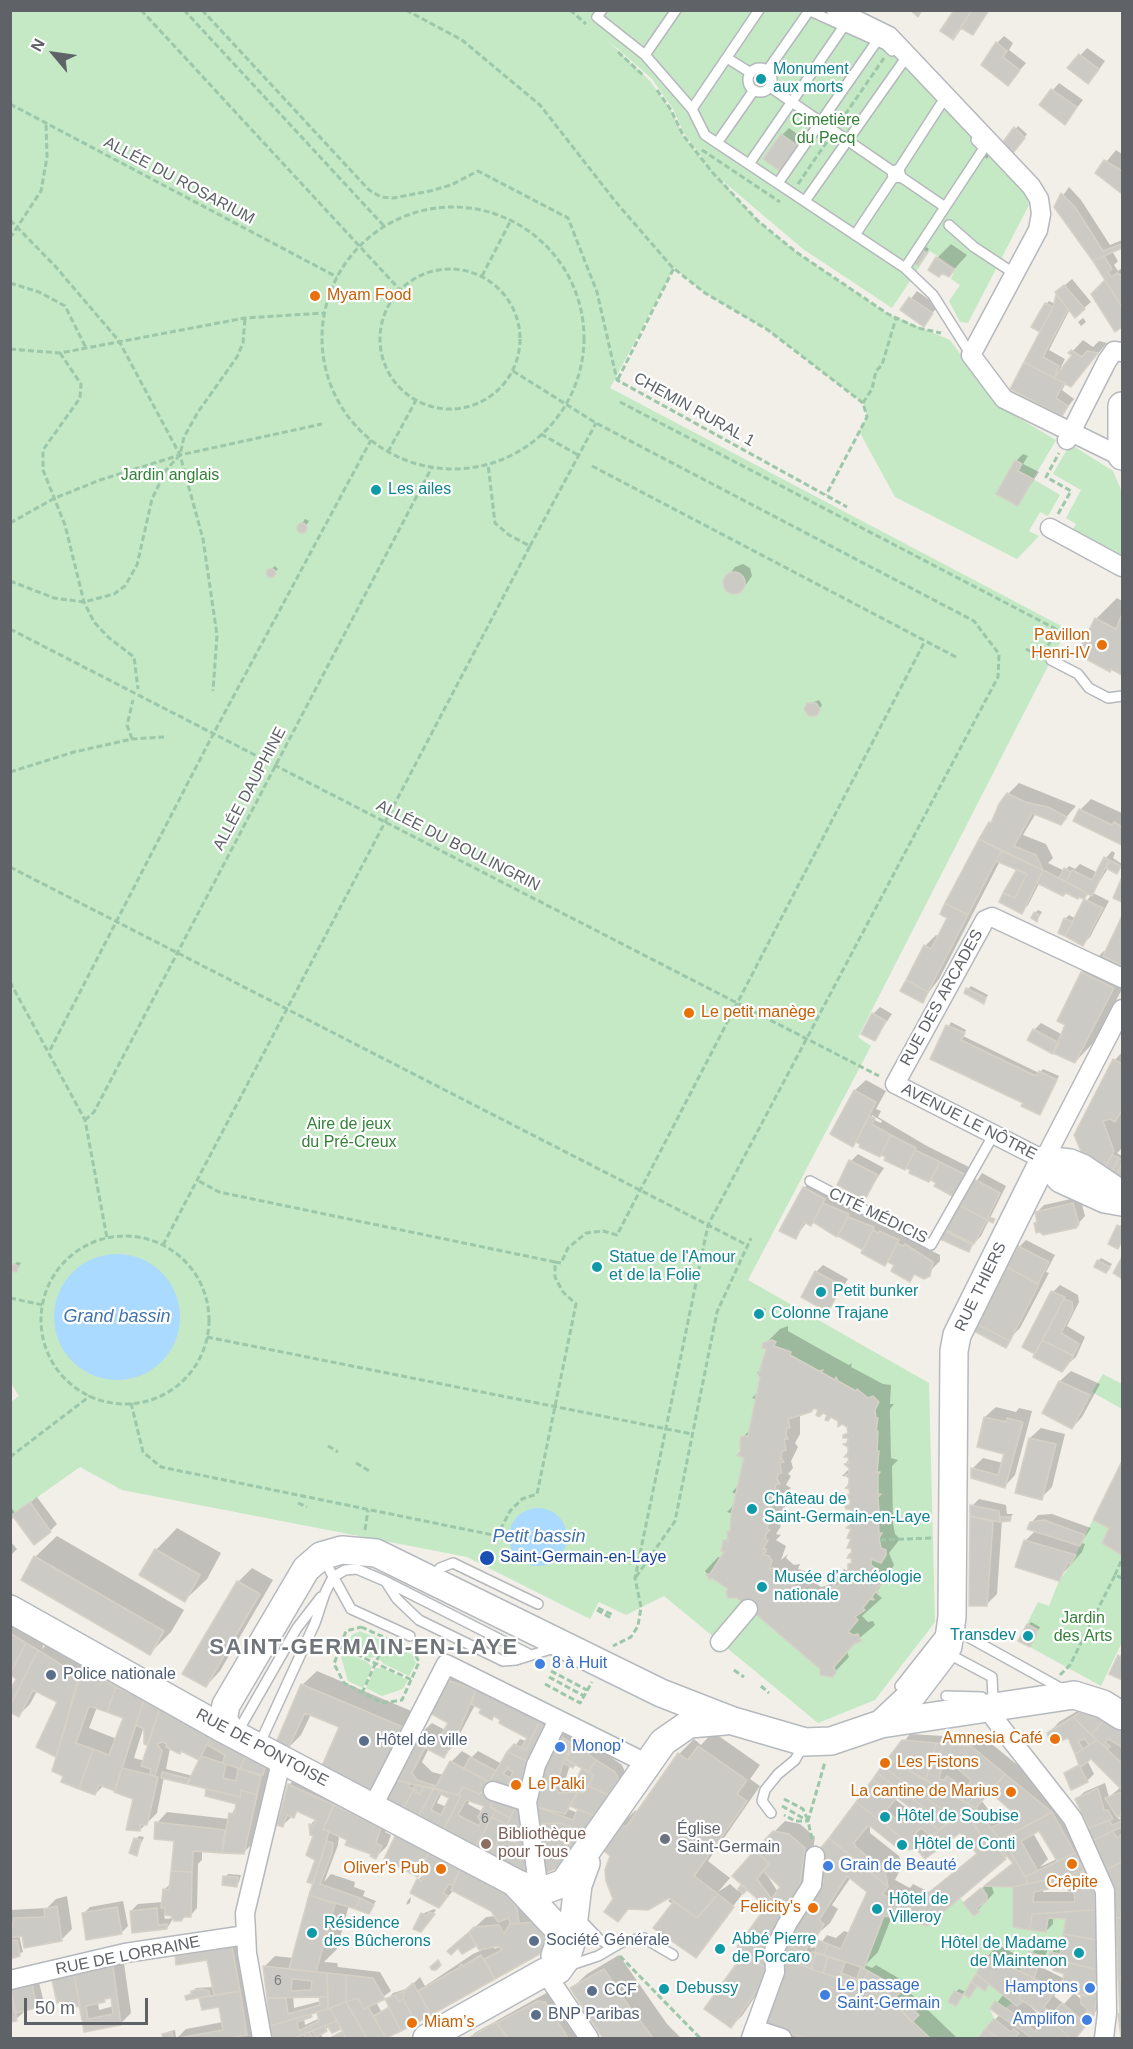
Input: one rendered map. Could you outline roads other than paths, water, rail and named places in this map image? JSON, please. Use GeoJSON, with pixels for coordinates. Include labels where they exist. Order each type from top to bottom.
{"type":"FeatureCollection","features":[{"type":"Feature","properties":{"kind":"main road"},"geometry":{"type":"LineString","coordinates":[[1122,406],[1122,456]]}},
{"type":"Feature","properties":{"kind":"main road"},"geometry":{"type":"LineString","coordinates":[[1044,1160],[1061,1179],[1105,1199],[1122,1200]]}},
{"type":"Feature","properties":{"kind":"main road","name":"RUE THIERS"},"geometry":{"type":"LineString","coordinates":[[950,1633],[954,1351],[957,1335],[1044,1160]]}},
{"type":"Feature","properties":{"kind":"main road"},"geometry":{"type":"LineString","coordinates":[[252,1742],[223,1720],[228,1701],[306,1569],[327,1566],[342,1550],[367,1551],[433,1581],[562,1645],[596,1674],[661,1693],[733,1721],[818,1742],[939,1706],[1032,1702],[1074,1695],[1103,1704],[1122,1716]]}},
{"type":"Feature","properties":{"kind":"main road","name":"RUE DE PONTOISE"},"geometry":{"type":"LineString","coordinates":[[10,1609],[526,1889],[560,1931],[554,1964]]}},
{"type":"Feature","properties":{"kind":"main road"},"geometry":{"type":"LineString","coordinates":[[881,1724],[901,1707],[929,1675],[950,1633]]}},
{"type":"Feature","properties":{"kind":"main road"},"geometry":{"type":"LineString","coordinates":[[929,1675],[939,1706]]}},
{"type":"Feature","properties":{"kind":"main road"},"geometry":{"type":"LineString","coordinates":[[661,1693],[669,1716],[663,1742]]}},
{"type":"Feature","properties":{"kind":"main road"},"geometry":{"type":"LineString","coordinates":[[191,1709],[211,1710],[219,1708],[228,1701]]}},
{"type":"Feature","properties":{"kind":"main road"},"geometry":{"type":"LineString","coordinates":[[526,1889],[564,1883],[588,1853],[663,1742],[689,1724],[733,1721]]}},
{"type":"Feature","properties":{"kind":"main road"},"geometry":{"type":"LineString","coordinates":[[427,2038],[554,1964],[569,1951],[579,1885],[588,1853]]}},
{"type":"Feature","properties":{"kind":"street"},"geometry":{"type":"LineString","coordinates":[[840,18],[889,36],[1034,190],[1041,207],[1041,222],[1016,274],[971,355],[1004,399],[1065,442],[1122,456]]}},
{"type":"Feature","properties":{"kind":"street"},"geometry":{"type":"LineString","coordinates":[[1065,442],[1107,361],[1114,351],[1122,352]]}},
{"type":"Feature","properties":{"kind":"street"},"geometry":{"type":"LineString","coordinates":[[1050,528],[1122,567]]}},
{"type":"Feature","properties":{"kind":"street","name":"RUE DES ARCADES"},"geometry":{"type":"LineString","coordinates":[[895,1084],[985,920],[992,917],[1122,978]]}},
{"type":"Feature","properties":{"kind":"street","name":"RUE THIERS"},"geometry":{"type":"LineString","coordinates":[[1044,1160],[1122,1009]]}},
{"type":"Feature","properties":{"kind":"street","name":"AVENUE LE NÔTRE"},"geometry":{"type":"LineString","coordinates":[[895,1084],[1044,1160]]}},
{"type":"Feature","properties":{"kind":"street"},"geometry":{"type":"LineString","coordinates":[[720,1642],[748,1609]]}},
{"type":"Feature","properties":{"kind":"street"},"geometry":{"type":"LineString","coordinates":[[373,1806],[446,1664],[648,1764]]}},
{"type":"Feature","properties":{"kind":"street"},"geometry":{"type":"LineString","coordinates":[[990,1703],[1073,1820],[1105,1891],[1107,2013],[1104,2038]]}},
{"type":"Feature","properties":{"kind":"street"},"geometry":{"type":"LineString","coordinates":[[526,1889],[527,1802],[536,1765],[558,1720]]}},
{"type":"Feature","properties":{"kind":"street"},"geometry":{"type":"LineString","coordinates":[[252,1742],[245,1913],[246,1935],[262,2038]]}},
{"type":"Feature","properties":{"kind":"street"},"geometry":{"type":"LineString","coordinates":[[493,1791],[527,1802]]}},
{"type":"Feature","properties":{"kind":"street"},"geometry":{"type":"LineString","coordinates":[[782,2038],[753,2034],[775,1972],[774,1951],[787,1924],[812,1885],[814,1856]]}},
{"type":"Feature","properties":{"kind":"street","name":"RUE DE LORRAINE"},"geometry":{"type":"LineString","coordinates":[[10,1980],[125,1953],[246,1935]]}},
{"type":"Feature","properties":{"kind":"street"},"geometry":{"type":"LineString","coordinates":[[554,1964],[589,2038]]}},
{"type":"Feature","properties":{"kind":"lane"},"geometry":{"type":"LineString","coordinates":[[602,10],[597,17],[645,55],[692,109],[705,135],[905,268],[933,295],[971,355]]}},
{"type":"Feature","properties":{"kind":"lane"},"geometry":{"type":"LineString","coordinates":[[645,55],[676,10]]}},
{"type":"Feature","properties":{"kind":"lane"},"geometry":{"type":"LineString","coordinates":[[692,109],[759,10]]}},
{"type":"Feature","properties":{"kind":"lane"},"geometry":{"type":"LineString","coordinates":[[767,71],[808,11],[840,18],[886,45],[984,148],[905,268]]}},
{"type":"Feature","properties":{"kind":"lane"},"geometry":{"type":"LineString","coordinates":[[750,164],[792,102],[840,18]]}},
{"type":"Feature","properties":{"kind":"lane"},"geometry":{"type":"LineString","coordinates":[[778,183],[877,41]]}},
{"type":"Feature","properties":{"kind":"lane"},"geometry":{"type":"LineString","coordinates":[[727,58],[751,73]]}},
{"type":"Feature","properties":{"kind":"lane"},"geometry":{"type":"LineString","coordinates":[[805,201],[903,62]]}},
{"type":"Feature","properties":{"kind":"lane"},"geometry":{"type":"LineString","coordinates":[[760,68],[767,71],[772,77],[770,87],[761,92],[754,90],[749,83],[751,73],[760,68]]}},
{"type":"Feature","properties":{"kind":"lane"},"geometry":{"type":"LineString","coordinates":[[770,87],[945,207]]}},
{"type":"Feature","properties":{"kind":"lane"},"geometry":{"type":"LineString","coordinates":[[717,143],[754,90]]}},
{"type":"Feature","properties":{"kind":"lane"},"geometry":{"type":"LineString","coordinates":[[855,235],[942,104]]}},
{"type":"Feature","properties":{"kind":"lane"},"geometry":{"type":"LineString","coordinates":[[949,225],[974,246],[1016,274]]}},
{"type":"Feature","properties":{"kind":"lane"},"geometry":{"type":"LineString","coordinates":[[1051,660],[1078,674],[1089,688],[1107,698],[1122,696]]}},
{"type":"Feature","properties":{"kind":"lane","name":"CITÉ MÉDICIS"},"geometry":{"type":"LineString","coordinates":[[810,1181],[931,1245],[994,1134]]}},
{"type":"Feature","properties":{"kind":"lane"},"geometry":{"type":"LineString","coordinates":[[433,1581],[440,1568],[453,1563],[538,1604]]}},
{"type":"Feature","properties":{"kind":"lane"},"geometry":{"type":"LineString","coordinates":[[327,1566],[345,1570],[357,1569],[385,1581],[529,1654]]}},
{"type":"Feature","properties":{"kind":"lane"},"geometry":{"type":"LineString","coordinates":[[252,1742],[315,1623],[325,1593],[327,1566]]}},
{"type":"Feature","properties":{"kind":"lane"},"geometry":{"type":"LineString","coordinates":[[327,1566],[351,1609],[410,1636]]}},
{"type":"Feature","properties":{"kind":"lane"},"geometry":{"type":"LineString","coordinates":[[385,1581],[408,1611],[444,1632],[503,1661],[516,1660],[562,1645]]}},
{"type":"Feature","properties":{"kind":"lane"},"geometry":{"type":"LineString","coordinates":[[252,1742],[297,1628],[325,1593]]}},
{"type":"Feature","properties":{"kind":"lane"},"geometry":{"type":"LineString","coordinates":[[900,1686],[950,1633]]}},
{"type":"Feature","properties":{"kind":"lane"},"geometry":{"type":"LineString","coordinates":[[950,1633],[1074,1695]]}},
{"type":"Feature","properties":{"kind":"lane"},"geometry":{"type":"LineString","coordinates":[[950,1633],[992,1677],[990,1703]]}},
{"type":"Feature","properties":{"kind":"lane"},"geometry":{"type":"LineString","coordinates":[[774,1812],[762,1801],[765,1790],[778,1774],[818,1742]]}},
{"type":"Feature","properties":{"kind":"lane"},"geometry":{"type":"LineString","coordinates":[[575,1914],[599,1939],[612,1947]]}},
{"type":"Feature","properties":{"kind":"lane"},"geometry":{"type":"LineString","coordinates":[[554,1964],[597,1956],[612,1947],[644,1938],[673,1954]]}},
{"type":"Feature","properties":{"kind":"water","name":"Grand bassin"},"geometry":{"type":"Polygon","coordinates":[[[117,1254],[141,1259],[161,1273],[175,1293],[180,1317],[175,1341],[161,1361],[141,1375],[117,1380],[93,1375],[73,1361],[59,1341],[54,1317],[59,1293],[73,1273],[93,1259],[117,1254]]]}},
{"type":"Feature","properties":{"kind":"water","name":"Petit bassin"},"geometry":{"type":"Polygon","coordinates":[[[532,1508],[544,1508],[559,1516],[567,1531],[567,1543],[559,1558],[544,1566],[532,1566],[517,1558],[509,1543],[509,1531],[517,1516],[532,1508]]]}},
{"type":"Feature","properties":{"kind":"place","name":"Monument aux morts"},"geometry":{"type":"Point","coordinates":[761,79]}},
{"type":"Feature","properties":{"kind":"place","name":"Myam Food"},"geometry":{"type":"Point","coordinates":[315,296]}},
{"type":"Feature","properties":{"kind":"place","name":"Les ailes"},"geometry":{"type":"Point","coordinates":[376,490]}},
{"type":"Feature","properties":{"kind":"place","name":"Pavillon Henri-IV"},"geometry":{"type":"Point","coordinates":[1102,645]}},
{"type":"Feature","properties":{"kind":"place","name":"Le petit manège"},"geometry":{"type":"Point","coordinates":[689,1013]}},
{"type":"Feature","properties":{"kind":"place","name":"Statue de l'Amour et de la Folie"},"geometry":{"type":"Point","coordinates":[597,1267]}},
{"type":"Feature","properties":{"kind":"place","name":"Petit bunker"},"geometry":{"type":"Point","coordinates":[821,1292]}},
{"type":"Feature","properties":{"kind":"place","name":"Colonne Trajane"},"geometry":{"type":"Point","coordinates":[759,1314]}},
{"type":"Feature","properties":{"kind":"place","name":"Château de Saint-Germain-en-Laye"},"geometry":{"type":"Point","coordinates":[752,1509]}},
{"type":"Feature","properties":{"kind":"place","name":"Saint-Germain-en-Laye"},"geometry":{"type":"Point","coordinates":[487,1558]}},
{"type":"Feature","properties":{"kind":"place","name":"Musée d’archéologie nationale"},"geometry":{"type":"Point","coordinates":[762,1587]}},
{"type":"Feature","properties":{"kind":"place","name":"Transdev"},"geometry":{"type":"Point","coordinates":[1028,1636]}},
{"type":"Feature","properties":{"kind":"place","name":"8 à Huit"},"geometry":{"type":"Point","coordinates":[540,1664]}},
{"type":"Feature","properties":{"kind":"place","name":"Police nationale"},"geometry":{"type":"Point","coordinates":[51,1675]}},
{"type":"Feature","properties":{"kind":"place","name":"Amnesia Café"},"geometry":{"type":"Point","coordinates":[1055,1739]}},
{"type":"Feature","properties":{"kind":"place","name":"Hôtel de ville"},"geometry":{"type":"Point","coordinates":[364,1741]}},
{"type":"Feature","properties":{"kind":"place","name":"Monop'"},"geometry":{"type":"Point","coordinates":[560,1747]}},
{"type":"Feature","properties":{"kind":"place","name":"Les Fistons"},"geometry":{"type":"Point","coordinates":[885,1763]}},
{"type":"Feature","properties":{"kind":"place","name":"Le Palki"},"geometry":{"type":"Point","coordinates":[516,1785]}},
{"type":"Feature","properties":{"kind":"place","name":"La cantine de Marius"},"geometry":{"type":"Point","coordinates":[1011,1792]}},
{"type":"Feature","properties":{"kind":"place","name":"Hôtel de Soubise"},"geometry":{"type":"Point","coordinates":[885,1817]}},
{"type":"Feature","properties":{"kind":"place","name":"Église Saint-Germain"},"geometry":{"type":"Point","coordinates":[665,1839]}},
{"type":"Feature","properties":{"kind":"place","name":"Bibliothèque pour Tous"},"geometry":{"type":"Point","coordinates":[486,1844]}},
{"type":"Feature","properties":{"kind":"place","name":"Hôtel de Conti"},"geometry":{"type":"Point","coordinates":[902,1845]}},
{"type":"Feature","properties":{"kind":"place","name":"Crêpite"},"geometry":{"type":"Point","coordinates":[1072,1864]}},
{"type":"Feature","properties":{"kind":"place","name":"Grain de Beauté"},"geometry":{"type":"Point","coordinates":[828,1866]}},
{"type":"Feature","properties":{"kind":"place","name":"Oliver's Pub"},"geometry":{"type":"Point","coordinates":[441,1869]}},
{"type":"Feature","properties":{"kind":"place","name":"Felicity's"},"geometry":{"type":"Point","coordinates":[813,1908]}},
{"type":"Feature","properties":{"kind":"place","name":"Hôtel de Villeroy"},"geometry":{"type":"Point","coordinates":[877,1909]}},
{"type":"Feature","properties":{"kind":"place","name":"Résidence des Bûcherons"},"geometry":{"type":"Point","coordinates":[312,1933]}},
{"type":"Feature","properties":{"kind":"place","name":"Société Générale"},"geometry":{"type":"Point","coordinates":[534,1941]}},
{"type":"Feature","properties":{"kind":"place","name":"Abbé Pierre de Porcaro"},"geometry":{"type":"Point","coordinates":[720,1949]}},
{"type":"Feature","properties":{"kind":"place","name":"Hôtel de Madame de Maintenon"},"geometry":{"type":"Point","coordinates":[1079,1953]}},
{"type":"Feature","properties":{"kind":"place","name":"Hamptons"},"geometry":{"type":"Point","coordinates":[1090,1988]}},
{"type":"Feature","properties":{"kind":"place","name":"Debussy"},"geometry":{"type":"Point","coordinates":[664,1989]}},
{"type":"Feature","properties":{"kind":"place","name":"CCF"},"geometry":{"type":"Point","coordinates":[592,1991]}},
{"type":"Feature","properties":{"kind":"place","name":"Le passage Saint-Germain"},"geometry":{"type":"Point","coordinates":[825,1995]}},
{"type":"Feature","properties":{"kind":"place","name":"BNP Paribas"},"geometry":{"type":"Point","coordinates":[536,2015]}},
{"type":"Feature","properties":{"kind":"place","name":"Amplifon"},"geometry":{"type":"Point","coordinates":[1087,2020]}},
{"type":"Feature","properties":{"kind":"place","name":"Miam’s"},"geometry":{"type":"Point","coordinates":[412,2023]}},
{"type":"Feature","properties":{"kind":"district","name":"SAINT-GERMAIN-EN-LAYE"},"geometry":{"type":"Point","coordinates":[364,1648]}},
{"type":"Feature","properties":{"kind":"park label","name":"Cimetière du Pecq"},"geometry":{"type":"Point","coordinates":[826,130]}},
{"type":"Feature","properties":{"kind":"park label","name":"Jardin anglais"},"geometry":{"type":"Point","coordinates":[170,476]}},
{"type":"Feature","properties":{"kind":"park label","name":"Aire de jeux du Pré-Creux"},"geometry":{"type":"Point","coordinates":[349,1134]}},
{"type":"Feature","properties":{"kind":"park label","name":"Jardin des Arts"},"geometry":{"type":"Point","coordinates":[1083,1628]}}]}
